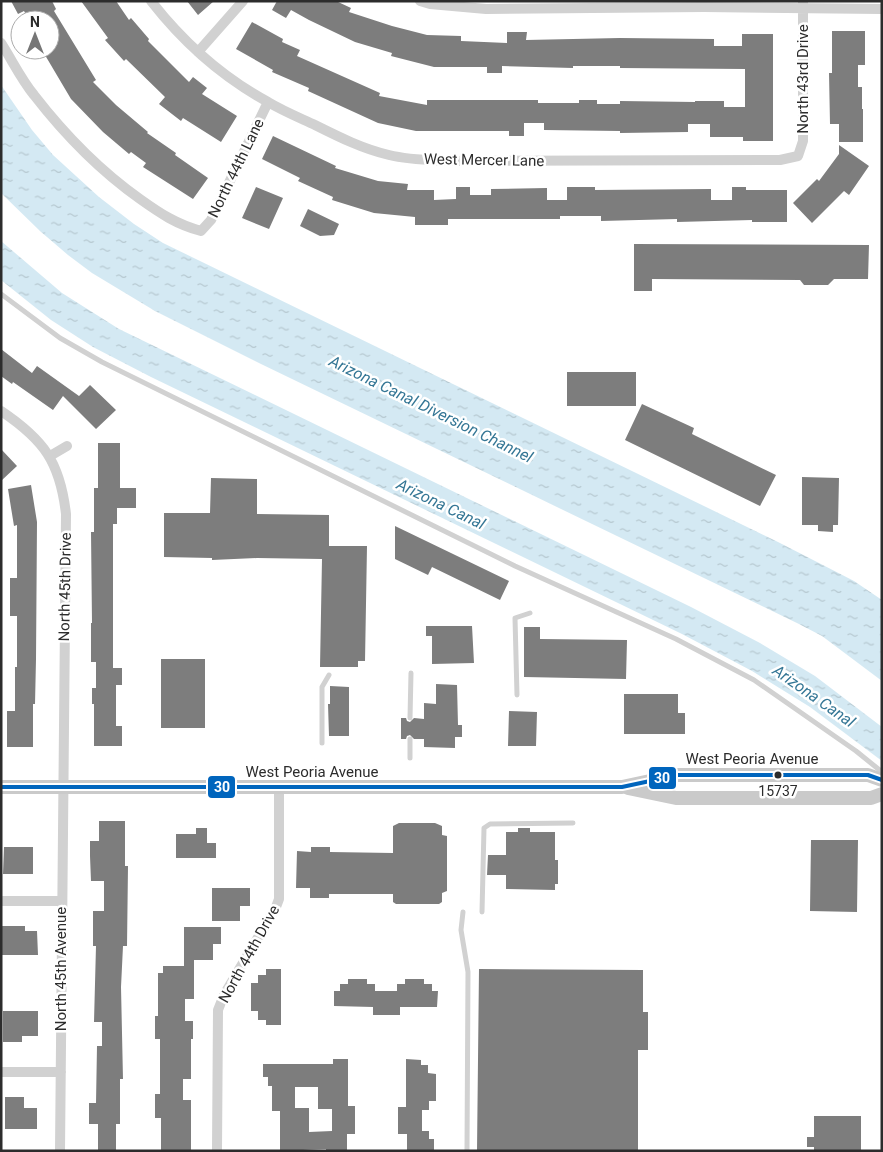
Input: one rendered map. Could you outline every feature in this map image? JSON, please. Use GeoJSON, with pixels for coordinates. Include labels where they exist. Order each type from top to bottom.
{"type":"FeatureCollection","features":[{"type":"Feature","properties":{"kind":"main road","name":"West Peoria Avenue"},"geometry":{"type":"LineString","coordinates":[[622,787],[678,775],[868,775],[882,780]]}},
{"type":"Feature","properties":{"kind":"main road","name":"West Peoria Avenue"},"geometry":{"type":"LineString","coordinates":[[1,787],[622,787],[676,798],[871,798],[882,794]]}},
{"type":"Feature","properties":{"kind":"street","name":"West Mercer Lane"},"geometry":{"type":"LineString","coordinates":[[151,1],[166,20],[198,52],[238,84],[268,102],[360,146],[389,155],[410,159],[449,161],[780,160],[798,156]]}},
{"type":"Feature","properties":{"kind":"street"},"geometry":{"type":"LineString","coordinates":[[198,52],[244,1]]}},
{"type":"Feature","properties":{"kind":"street"},"geometry":{"type":"LineString","coordinates":[[420,1],[454,7],[486,9],[803,5],[882,10]]}},
{"type":"Feature","properties":{"kind":"street","name":"North 43rd Drive"},"geometry":{"type":"LineString","coordinates":[[798,156],[803,141],[803,5]]}},
{"type":"Feature","properties":{"kind":"street","name":"North 44th Lane"},"geometry":{"type":"LineString","coordinates":[[1,43],[32,94],[90,159],[117,183],[165,216],[182,226],[201,231],[211,220],[268,102]]}},
{"type":"Feature","properties":{"kind":"street","name":"North 45th Drive"},"geometry":{"type":"LineString","coordinates":[[1,411],[34,436],[50,456],[64,494],[66,514],[62,788]]}},
{"type":"Feature","properties":{"kind":"street"},"geometry":{"type":"LineString","coordinates":[[50,456],[67,446]]}},
{"type":"Feature","properties":{"kind":"street","name":"North 45th Avenue"},"geometry":{"type":"LineString","coordinates":[[60,1151],[62,788]]}},
{"type":"Feature","properties":{"kind":"street","name":"North 44th Drive"},"geometry":{"type":"LineString","coordinates":[[217,1151],[218,1010],[224,995],[279,899],[279,788]]}},
{"type":"Feature","properties":{"kind":"street"},"geometry":{"type":"LineString","coordinates":[[1,901],[62,901]]}},
{"type":"Feature","properties":{"kind":"street"},"geometry":{"type":"LineString","coordinates":[[1,1072],[61,1072]]}},
{"type":"Feature","properties":{"kind":"lane"},"geometry":{"type":"LineString","coordinates":[[1,294],[60,338],[102,362],[506,562],[676,639],[754,680],[856,751],[882,772]]}},
{"type":"Feature","properties":{"kind":"lane"},"geometry":{"type":"LineString","coordinates":[[517,695],[515,618],[530,613]]}},
{"type":"Feature","properties":{"kind":"lane"},"geometry":{"type":"LineString","coordinates":[[410,718],[411,673]]}},
{"type":"Feature","properties":{"kind":"lane"},"geometry":{"type":"LineString","coordinates":[[322,743],[322,687],[329,675]]}},
{"type":"Feature","properties":{"kind":"lane"},"geometry":{"type":"LineString","coordinates":[[410,739],[410,758]]}},
{"type":"Feature","properties":{"kind":"lane"},"geometry":{"type":"LineString","coordinates":[[482,912],[484,828],[490,824],[573,823]]}},
{"type":"Feature","properties":{"kind":"lane"},"geometry":{"type":"LineString","coordinates":[[463,912],[461,930],[468,972],[467,1151]]}},
{"type":"Feature","properties":{"kind":"water","name":"Arizona Canal Diversion Channel"},"geometry":{"type":"Polygon","coordinates":[[[1,85],[32,130],[53,155],[99,197],[163,243],[778,542],[854,581],[882,600],[882,681],[822,636],[799,624],[261,364],[155,311],[92,273],[40,231],[1,193],[1,85]]]}},
{"type":"Feature","properties":{"kind":"water","name":"Arizona Canal"},"geometry":{"type":"Polygon","coordinates":[[[1,241],[62,293],[119,329],[691,607],[760,643],[815,676],[882,727],[882,761],[810,707],[752,671],[682,634],[151,377],[93,347],[51,320],[1,280],[1,241]]]}},
{"type":"Feature","properties":{"kind":"building"},"geometry":{"type":"Polygon","coordinates":[[[11,1],[52,1],[56,9],[55,10],[16,10],[11,1]]]}},
{"type":"Feature","properties":{"kind":"building"},"geometry":{"type":"Polygon","coordinates":[[[81,1],[116,1],[129,20],[131,18],[149,39],[148,41],[189,82],[193,77],[207,88],[202,94],[237,116],[221,142],[183,118],[181,121],[159,104],[165,97],[126,59],[124,61],[105,40],[108,38],[81,1]]]}},
{"type":"Feature","properties":{"kind":"building"},"geometry":{"type":"Polygon","coordinates":[[[187,1],[214,1],[198,15],[187,1]]]}},
{"type":"Feature","properties":{"kind":"building"},"geometry":{"type":"Polygon","coordinates":[[[277,1],[336,1],[351,8],[349,12],[392,26],[427,35],[461,36],[461,41],[507,43],[507,32],[527,32],[526,40],[714,39],[714,46],[742,46],[742,34],[773,34],[773,141],[743,141],[743,137],[710,137],[710,124],[688,124],[688,132],[620,133],[620,131],[544,130],[544,123],[524,123],[524,136],[509,136],[509,131],[416,131],[378,123],[308,91],[309,88],[272,72],[273,70],[236,49],[252,22],[283,39],[282,42],[300,50],[297,56],[380,93],[379,96],[427,105],[427,100],[538,100],[538,103],[579,103],[579,100],[597,100],[597,104],[620,104],[620,101],[724,101],[724,107],[745,107],[745,69],[502,66],[502,73],[487,73],[487,67],[434,67],[391,56],[392,53],[355,42],[291,10],[286,18],[272,10],[277,1]]]}},
{"type":"Feature","properties":{"kind":"building"},"geometry":{"type":"Polygon","coordinates":[[[60,21],[96,80],[93,82],[147,133],[208,178],[193,199],[143,167],[146,163],[131,152],[129,154],[103,132],[71,99],[48,60],[60,60],[60,21]]]}},
{"type":"Feature","properties":{"kind":"building"},"geometry":{"type":"Polygon","coordinates":[[[832,31],[865,31],[865,65],[858,65],[858,87],[862,87],[863,142],[839,142],[839,124],[830,124],[829,73],[832,73],[832,31]]]}},
{"type":"Feature","properties":{"kind":"building"},"geometry":{"type":"Polygon","coordinates":[[[273,136],[336,166],[335,168],[378,181],[408,184],[407,190],[434,190],[434,200],[456,199],[456,187],[470,187],[470,195],[491,195],[491,189],[547,188],[547,200],[567,200],[567,187],[595,187],[595,190],[711,189],[711,200],[732,200],[732,187],[746,187],[746,190],[787,190],[787,222],[752,222],[752,220],[677,222],[677,219],[601,221],[601,216],[560,216],[560,219],[448,219],[448,225],[415,225],[415,217],[374,213],[332,200],[333,197],[298,181],[300,178],[262,159],[273,136]]]}},
{"type":"Feature","properties":{"kind":"building"},"geometry":{"type":"Polygon","coordinates":[[[839,145],[869,166],[849,195],[844,191],[812,223],[793,203],[817,179],[819,181],[839,154],[839,145]]]}},
{"type":"Feature","properties":{"kind":"building"},"geometry":{"type":"Polygon","coordinates":[[[256,187],[283,198],[269,229],[242,218],[256,187]]]}},
{"type":"Feature","properties":{"kind":"building"},"geometry":{"type":"Polygon","coordinates":[[[308,209],[339,224],[334,235],[320,236],[300,226],[308,209]]]}},
{"type":"Feature","properties":{"kind":"building"},"geometry":{"type":"Polygon","coordinates":[[[634,244],[869,245],[868,279],[834,279],[828,285],[804,285],[800,280],[652,279],[652,291],[634,291],[634,244]]]}},
{"type":"Feature","properties":{"kind":"building"},"geometry":{"type":"Polygon","coordinates":[[[1,349],[32,373],[37,366],[79,396],[90,385],[116,410],[96,429],[63,396],[53,410],[13,382],[12,384],[1,376],[1,349]]]}},
{"type":"Feature","properties":{"kind":"building"},"geometry":{"type":"Polygon","coordinates":[[[567,372],[636,372],[636,406],[567,406],[567,372]]]}},
{"type":"Feature","properties":{"kind":"building"},"geometry":{"type":"Polygon","coordinates":[[[642,404],[694,428],[692,434],[776,475],[760,506],[625,440],[642,404]]]}},
{"type":"Feature","properties":{"kind":"building"},"geometry":{"type":"Polygon","coordinates":[[[98,443],[120,443],[120,488],[136,488],[136,508],[117,508],[117,524],[113,524],[113,668],[122,668],[122,685],[116,685],[116,726],[122,726],[122,746],[94,746],[92,688],[96,688],[96,662],[91,662],[91,532],[94,532],[94,488],[98,488],[98,443]]]}},
{"type":"Feature","properties":{"kind":"building"},"geometry":{"type":"Polygon","coordinates":[[[1,449],[17,466],[1,481],[1,449]]]}},
{"type":"Feature","properties":{"kind":"building"},"geometry":{"type":"Polygon","coordinates":[[[802,477],[839,478],[838,525],[833,525],[833,532],[818,531],[818,525],[802,525],[802,477]]]}},
{"type":"Feature","properties":{"kind":"building"},"geometry":{"type":"Polygon","coordinates":[[[211,478],[257,479],[257,514],[329,515],[329,546],[367,546],[365,661],[358,661],[358,667],[320,667],[322,559],[257,558],[212,560],[212,558],[164,557],[164,513],[210,513],[211,478]]]}},
{"type":"Feature","properties":{"kind":"building"},"geometry":{"type":"Polygon","coordinates":[[[31,485],[37,522],[33,747],[7,747],[7,711],[15,711],[15,667],[17,667],[17,616],[10,616],[10,578],[17,578],[17,525],[14,526],[8,489],[31,485]]]}},
{"type":"Feature","properties":{"kind":"building"},"geometry":{"type":"Polygon","coordinates":[[[395,526],[509,581],[500,600],[432,567],[428,575],[395,559],[395,526]]]}},
{"type":"Feature","properties":{"kind":"building"},"geometry":{"type":"Polygon","coordinates":[[[426,626],[472,626],[474,663],[432,664],[432,636],[426,636],[426,626]]]}},
{"type":"Feature","properties":{"kind":"building"},"geometry":{"type":"Polygon","coordinates":[[[524,627],[540,627],[540,639],[627,640],[626,679],[524,677],[524,627]]]}},
{"type":"Feature","properties":{"kind":"building"},"geometry":{"type":"Polygon","coordinates":[[[161,659],[205,659],[205,728],[161,728],[161,659]]]}},
{"type":"Feature","properties":{"kind":"building"},"geometry":{"type":"Polygon","coordinates":[[[436,684],[457,685],[458,725],[462,725],[462,737],[455,737],[455,748],[424,747],[424,739],[414,739],[410,735],[406,739],[401,739],[401,718],[406,718],[410,722],[414,718],[424,719],[424,703],[436,704],[436,684]]]}},
{"type":"Feature","properties":{"kind":"building"},"geometry":{"type":"Polygon","coordinates":[[[330,686],[349,687],[349,736],[329,736],[328,704],[330,704],[330,686]]]}},
{"type":"Feature","properties":{"kind":"building"},"geometry":{"type":"Polygon","coordinates":[[[624,694],[678,694],[678,713],[685,713],[685,734],[624,734],[624,694]]]}},
{"type":"Feature","properties":{"kind":"building"},"geometry":{"type":"Polygon","coordinates":[[[509,711],[537,712],[536,746],[508,746],[509,711]]]}},
{"type":"Feature","properties":{"kind":"building"},"geometry":{"type":"Polygon","coordinates":[[[99,821],[125,821],[125,866],[128,866],[127,946],[123,946],[121,987],[123,1079],[120,1079],[120,1124],[116,1124],[116,1151],[98,1151],[98,1124],[89,1124],[89,1103],[96,1103],[97,1046],[102,1046],[102,1022],[94,1022],[96,946],[93,946],[93,911],[104,911],[104,881],[91,881],[90,856],[90,841],[99,841],[99,821]]]}},
{"type":"Feature","properties":{"kind":"building"},"geometry":{"type":"Polygon","coordinates":[[[399,823],[435,823],[442,826],[442,835],[447,836],[447,891],[442,893],[442,902],[439,904],[396,904],[393,902],[393,894],[329,894],[329,898],[310,898],[310,888],[296,888],[297,851],[311,852],[311,847],[330,847],[330,852],[393,853],[393,826],[399,823]]]}},
{"type":"Feature","properties":{"kind":"building"},"geometry":{"type":"Polygon","coordinates":[[[196,828],[207,828],[207,843],[216,843],[216,858],[176,858],[176,834],[196,834],[196,828]]]}},
{"type":"Feature","properties":{"kind":"building"},"geometry":{"type":"Polygon","coordinates":[[[518,828],[530,828],[530,832],[555,832],[555,860],[558,860],[558,884],[555,884],[555,890],[506,889],[506,875],[487,875],[488,855],[506,855],[506,832],[518,832],[518,828]]]}},
{"type":"Feature","properties":{"kind":"building"},"geometry":{"type":"Polygon","coordinates":[[[811,840],[858,840],[857,912],[810,911],[811,840]]]}},
{"type":"Feature","properties":{"kind":"building"},"geometry":{"type":"Polygon","coordinates":[[[4,847],[33,847],[33,874],[3,874],[4,847]]]}},
{"type":"Feature","properties":{"kind":"building"},"geometry":{"type":"Polygon","coordinates":[[[212,888],[250,888],[250,906],[240,906],[240,921],[212,921],[212,888]]]}},
{"type":"Feature","properties":{"kind":"building"},"geometry":{"type":"Polygon","coordinates":[[[2,926],[25,926],[25,931],[37,931],[38,955],[2,955],[2,926]]]}},
{"type":"Feature","properties":{"kind":"building"},"geometry":{"type":"Polygon","coordinates":[[[184,927],[221,927],[221,944],[213,944],[213,960],[194,960],[194,999],[185,999],[185,1021],[193,1021],[191,1079],[183,1079],[183,1100],[191,1100],[191,1151],[161,1151],[161,1118],[155,1118],[155,1094],[160,1094],[160,1039],[155,1039],[155,1016],[158,1016],[158,973],[163,973],[163,966],[184,966],[184,927]]]}},
{"type":"Feature","properties":{"kind":"building"},"geometry":{"type":"Polygon","coordinates":[[[266,969],[281,969],[281,1025],[266,1025],[266,1020],[258,1020],[258,1011],[251,1011],[251,983],[258,983],[258,975],[266,975],[266,969]]]}},
{"type":"Feature","properties":{"kind":"building"},"geometry":{"type":"Polygon","coordinates":[[[479,969],[643,970],[643,1012],[648,1012],[648,1050],[638,1050],[638,1151],[477,1151],[479,969]]]}},
{"type":"Feature","properties":{"kind":"building"},"geometry":{"type":"Polygon","coordinates":[[[348,979],[367,979],[367,984],[375,984],[375,991],[397,991],[397,984],[405,984],[405,979],[424,979],[424,984],[432,984],[432,991],[438,991],[437,1007],[400,1007],[400,1015],[373,1015],[373,1007],[334,1006],[334,991],[340,991],[340,984],[348,984],[348,979]]]}},
{"type":"Feature","properties":{"kind":"building"},"geometry":{"type":"Polygon","coordinates":[[[3,1011],[38,1011],[38,1036],[22,1036],[22,1042],[3,1042],[3,1011]]]}},
{"type":"Feature","properties":{"kind":"building"},"geometry":{"type":"Polygon","coordinates":[[[333,1059],[348,1059],[348,1106],[355,1106],[355,1134],[347,1134],[347,1151],[326,1151],[326,1149],[280,1151],[280,1111],[272,1111],[272,1086],[268,1086],[268,1077],[263,1077],[263,1064],[333,1064],[333,1059]],[[295,1087],[295,1108],[309,1108],[309,1132],[332,1131],[332,1109],[318,1109],[318,1087],[295,1087]]]}},
{"type":"Feature","properties":{"kind":"building"},"geometry":{"type":"Polygon","coordinates":[[[406,1059],[421,1060],[421,1065],[428,1065],[428,1073],[436,1074],[436,1101],[429,1101],[429,1110],[422,1110],[422,1131],[429,1131],[429,1139],[434,1139],[434,1151],[407,1151],[407,1134],[398,1134],[398,1107],[406,1107],[406,1059]]]}},
{"type":"Feature","properties":{"kind":"building"},"geometry":{"type":"Polygon","coordinates":[[[5,1097],[24,1097],[24,1108],[37,1108],[37,1129],[5,1129],[5,1097]]]}},
{"type":"Feature","properties":{"kind":"building"},"geometry":{"type":"Polygon","coordinates":[[[814,1116],[861,1116],[861,1151],[814,1151],[814,1147],[807,1147],[807,1137],[814,1137],[814,1116]]]}},
{"type":"Feature","properties":{"kind":"transit line","name":"30"},"geometry":{"type":"LineString","coordinates":[[1,787],[622,787],[678,775],[868,775],[882,780]]}},
{"type":"Feature","properties":{"kind":"place","name":"15737"},"geometry":{"type":"Point","coordinates":[778,775]}}]}
